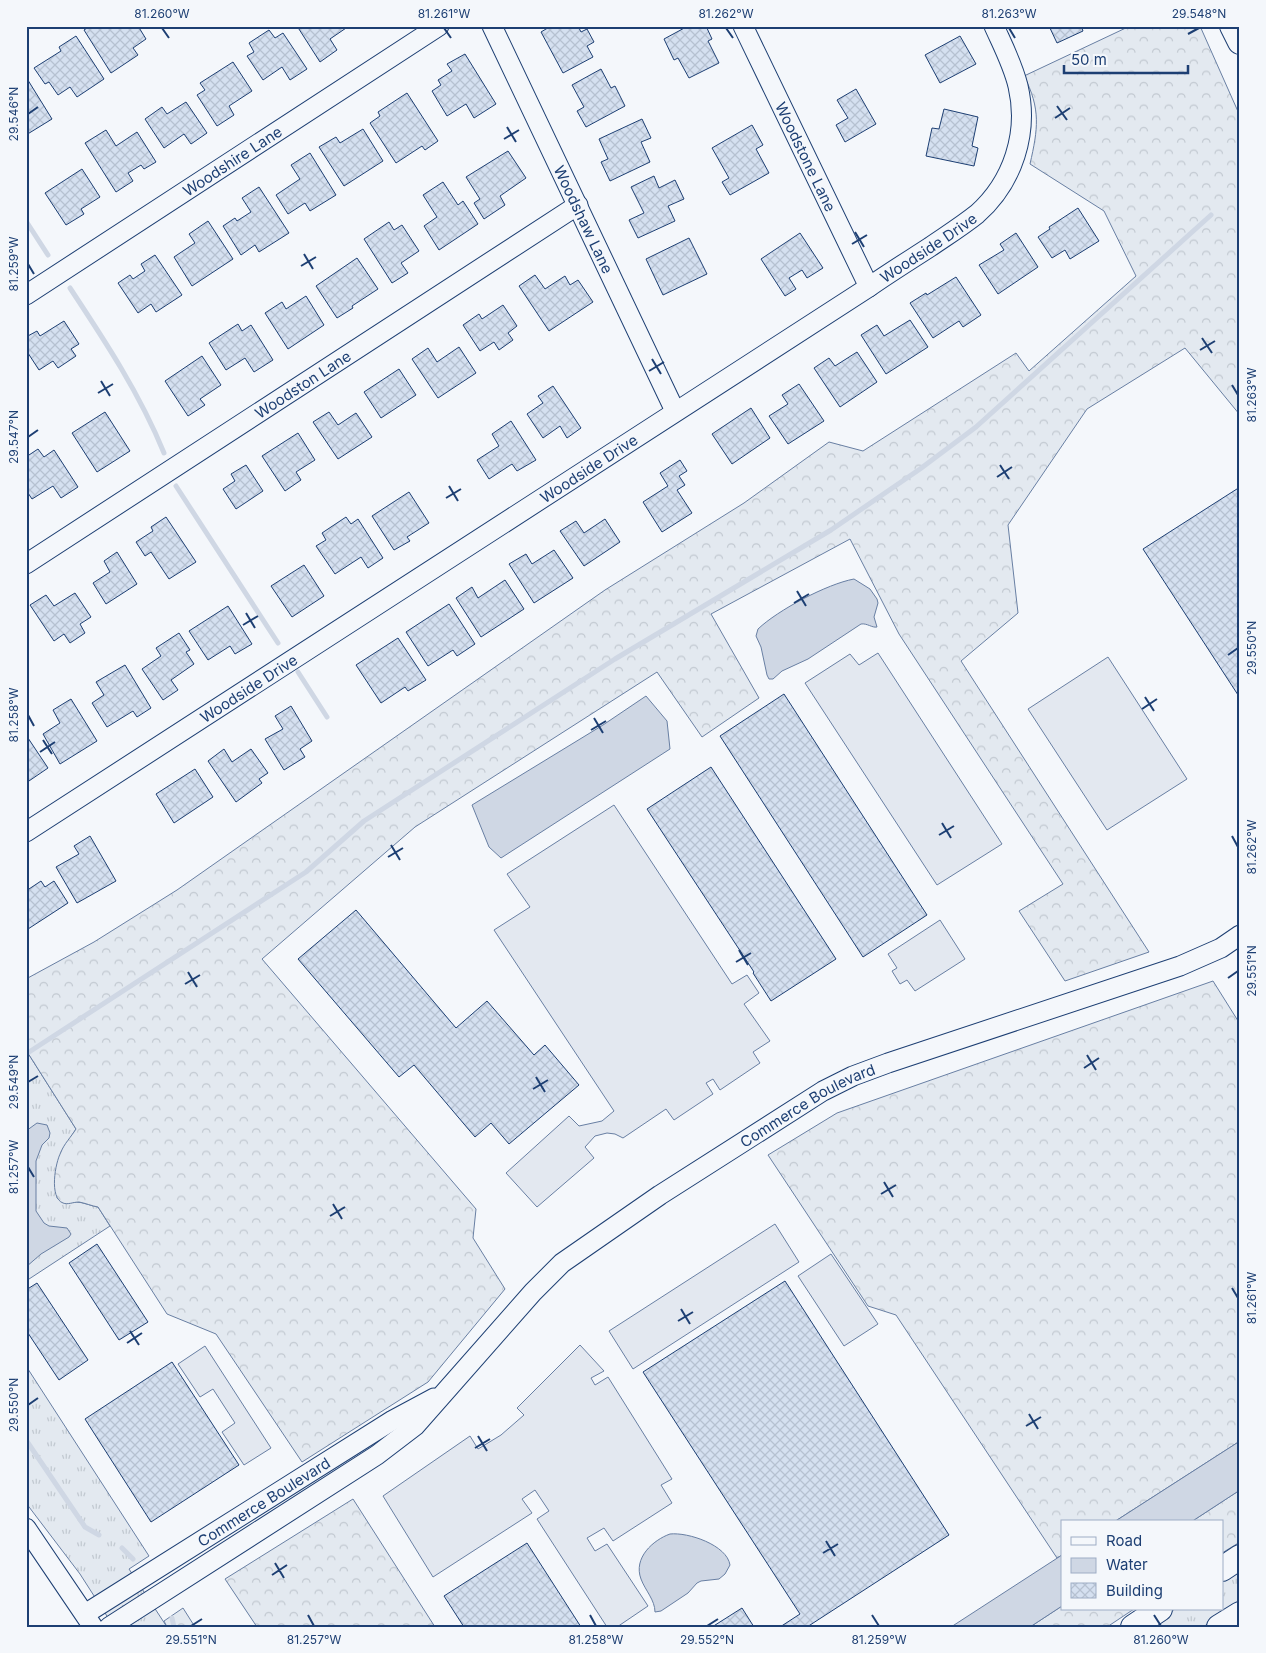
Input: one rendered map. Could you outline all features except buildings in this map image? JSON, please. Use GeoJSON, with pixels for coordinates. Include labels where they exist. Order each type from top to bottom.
{"type":"FeatureCollection","features":[{"type":"Feature","properties":{"kind":"main road"},"geometry":{"type":"LineString","coordinates":[[1232,26],[1240,42]]}},
{"type":"Feature","properties":{"kind":"main road"},"geometry":{"type":"LineString","coordinates":[[1224,1568],[1240,1557]]}},
{"type":"Feature","properties":{"kind":"main road"},"geometry":{"type":"LineString","coordinates":[[1133,1627],[1158,1610]]}},
{"type":"Feature","properties":{"kind":"main road"},"geometry":{"type":"LineString","coordinates":[[1219,1627],[1240,1614]]}},
{"type":"Feature","properties":{"kind":"street","name":"Woodshire Lane"},"geometry":{"type":"LineString","coordinates":[[26,295],[439,26]]}},
{"type":"Feature","properties":{"kind":"street","name":"Woodshaw Lane"},"geometry":{"type":"LineString","coordinates":[[492,26],[676,411]]}},
{"type":"Feature","properties":{"kind":"street","name":"Woodstone Lane"},"geometry":{"type":"LineString","coordinates":[[743,26],[869,286]]}},
{"type":"Feature","properties":{"kind":"street","name":"Woodside Drive"},"geometry":{"type":"LineString","coordinates":[[26,832],[976,215],[995,195],[1010,169],[1021,132],[1020,98],[1010,60],[994,26]]}},
{"type":"Feature","properties":{"kind":"street","name":"Woodston Lane"},"geometry":{"type":"LineString","coordinates":[[26,564],[578,205]]}},
{"type":"Feature","properties":{"kind":"street","name":"Commerce Boulevard"},"geometry":{"type":"LineString","coordinates":[[109,1627],[377,1455],[415,1426],[533,1292],[562,1263],[660,1195],[823,1091],[853,1076],[888,1063],[1180,966],[1221,948],[1240,935]]}},
{"type":"Feature","properties":{"kind":"street","name":"Commerce Boulevard"},"geometry":{"type":"LineString","coordinates":[[89,1620],[393,1420],[444,1392]]}},
{"type":"Feature","properties":{"kind":"street"},"geometry":{"type":"LineString","coordinates":[[26,1528],[89,1620]]}},
{"type":"Feature","properties":{"kind":"green space"},"geometry":{"type":"Polygon","coordinates":[[[1130,26],[1200,26],[1240,116],[1240,415],[1185,348],[1087,409],[1008,525],[1018,613],[961,661],[1149,952],[1065,981],[1019,911],[1063,884],[899,634],[850,539],[711,614],[759,698],[702,737],[657,672],[415,827],[262,959],[476,1209],[473,1238],[505,1289],[428,1382],[302,1462],[216,1334],[167,1314],[98,1207],[79,1202],[65,1204],[59,1200],[54,1180],[57,1164],[62,1149],[76,1129],[26,1050],[26,979],[94,942],[177,890],[605,590],[744,503],[829,442],[863,451],[1016,353],[1029,371],[1136,276],[1104,211],[1030,164],[1035,140],[1036,119],[1033,99],[1024,76],[1130,26]]]}},
{"type":"Feature","properties":{"kind":"green space"},"geometry":{"type":"Polygon","coordinates":[[[1213,981],[1240,1024],[1240,1441],[1117,1520],[1061,1520],[1061,1556],[1057,1558],[896,1315],[868,1306],[768,1155],[837,1113],[1213,981]]]}},
{"type":"Feature","properties":{"kind":"green space"},"geometry":{"type":"Polygon","coordinates":[[[26,1050],[76,1129],[61,1152],[57,1198],[64,1203],[79,1202],[98,1207],[110,1226],[26,1281],[26,1050]]]}},
{"type":"Feature","properties":{"kind":"green space"},"geometry":{"type":"Polygon","coordinates":[[[26,1366],[149,1556],[129,1569],[167,1627],[114,1627],[80,1574],[26,1503],[26,1366]]]}},
{"type":"Feature","properties":{"kind":"green space"},"geometry":{"type":"Polygon","coordinates":[[[1240,1490],[1240,1542],[1224,1552],[1224,1520],[1194,1520],[1240,1490]]]}},
{"type":"Feature","properties":{"kind":"green space"},"geometry":{"type":"Polygon","coordinates":[[[353,1499],[435,1627],[257,1627],[225,1579],[353,1499]]]}},
{"type":"Feature","properties":{"kind":"green space"},"geometry":{"type":"Polygon","coordinates":[[[1240,1568],[1240,1603],[1203,1627],[1148,1627],[1174,1610],[1224,1610],[1224,1578],[1240,1568]]]}},
{"type":"Feature","properties":{"kind":"green space"},"geometry":{"type":"Polygon","coordinates":[[[1061,1607],[1061,1610],[1132,1610],[1107,1627],[1030,1627],[1061,1607]]]}},
{"type":"Feature","properties":{"kind":"green space"},"geometry":{"type":"Polygon","coordinates":[[[183,1608],[195,1627],[167,1627],[164,1621],[183,1608]]]}},
{"type":"Feature","properties":{"kind":"shaded area"},"geometry":{"type":"Polygon","coordinates":[[[878,653],[1002,844],[937,885],[805,683],[850,654],[859,665],[878,653]]]}},
{"type":"Feature","properties":{"kind":"shaded area"},"geometry":{"type":"Polygon","coordinates":[[[1108,657],[1187,779],[1107,830],[1028,709],[1108,657]]]}},
{"type":"Feature","properties":{"kind":"shaded area"},"geometry":{"type":"Polygon","coordinates":[[[614,805],[732,984],[747,975],[759,993],[744,1004],[770,1041],[753,1052],[760,1063],[720,1090],[713,1079],[706,1083],[713,1094],[674,1120],[666,1109],[623,1138],[607,1133],[595,1136],[585,1147],[594,1158],[537,1207],[506,1173],[569,1116],[579,1126],[602,1121],[614,1111],[494,930],[530,907],[507,874],[614,805]]]}},
{"type":"Feature","properties":{"kind":"shaded area"},"geometry":{"type":"Polygon","coordinates":[[[940,920],[965,959],[915,991],[907,980],[900,984],[892,971],[897,968],[888,954],[940,920]]]}},
{"type":"Feature","properties":{"kind":"shaded area"},"geometry":{"type":"Polygon","coordinates":[[[775,1224],[799,1262],[633,1369],[609,1331],[775,1224]]]}},
{"type":"Feature","properties":{"kind":"shaded area"},"geometry":{"type":"Polygon","coordinates":[[[831,1254],[878,1324],[844,1346],[798,1276],[831,1254]]]}},
{"type":"Feature","properties":{"kind":"shaded area"},"geometry":{"type":"Polygon","coordinates":[[[580,1345],[604,1371],[591,1378],[595,1385],[608,1377],[672,1479],[661,1485],[672,1503],[613,1541],[604,1528],[587,1538],[595,1551],[607,1544],[648,1606],[617,1627],[607,1627],[537,1519],[549,1511],[535,1490],[522,1499],[532,1513],[433,1577],[383,1496],[470,1436],[478,1449],[501,1435],[524,1415],[517,1408],[580,1345]]]}},
{"type":"Feature","properties":{"kind":"shaded area"},"geometry":{"type":"Polygon","coordinates":[[[205,1346],[271,1448],[244,1465],[222,1432],[235,1423],[213,1389],[200,1397],[178,1364],[205,1346]]]}},
{"type":"Feature","properties":{"kind":"water"},"geometry":{"type":"Polygon","coordinates":[[[854,579],[870,589],[877,599],[878,603],[874,617],[877,627],[861,624],[808,659],[782,671],[773,679],[769,679],[761,647],[756,636],[758,629],[803,599],[830,586],[854,579]]]}},
{"type":"Feature","properties":{"kind":"water"},"geometry":{"type":"Polygon","coordinates":[[[646,696],[667,721],[670,749],[501,858],[489,847],[472,805],[603,725],[646,696]]]}},
{"type":"Feature","properties":{"kind":"water"},"geometry":{"type":"Polygon","coordinates":[[[37,1123],[47,1125],[50,1133],[49,1138],[42,1145],[36,1161],[36,1211],[44,1223],[49,1226],[67,1228],[71,1234],[41,1254],[26,1267],[26,1131],[37,1123]]]}},
{"type":"Feature","properties":{"kind":"water"},"geometry":{"type":"Polygon","coordinates":[[[1240,1441],[1240,1490],[1194,1520],[1117,1520],[1240,1441]]]}},
{"type":"Feature","properties":{"kind":"water"},"geometry":{"type":"Polygon","coordinates":[[[670,1534],[687,1535],[706,1541],[722,1551],[730,1565],[725,1574],[719,1579],[697,1583],[688,1593],[661,1611],[655,1612],[652,1599],[641,1579],[640,1564],[642,1557],[651,1545],[670,1534]]]}},
{"type":"Feature","properties":{"kind":"water"},"geometry":{"type":"Polygon","coordinates":[[[1061,1556],[1061,1607],[1030,1627],[951,1627],[1061,1556]]]}},
{"type":"Feature","properties":{"kind":"waterway"},"geometry":{"type":"LineString","coordinates":[[26,1054],[306,872],[364,821],[615,659],[831,530],[920,469],[976,427],[1211,215]]}},
{"type":"Feature","properties":{"kind":"waterway"},"geometry":{"type":"LineString","coordinates":[[26,221],[48,255]]}},
{"type":"Feature","properties":{"kind":"waterway"},"geometry":{"type":"LineString","coordinates":[[70,288],[133,389],[164,453]]}},
{"type":"Feature","properties":{"kind":"waterway"},"geometry":{"type":"LineString","coordinates":[[176,486],[278,643]]}},
{"type":"Feature","properties":{"kind":"waterway"},"geometry":{"type":"LineString","coordinates":[[298,672],[327,717]]}},
{"type":"Feature","properties":{"kind":"waterway"},"geometry":{"type":"LineString","coordinates":[[26,1440],[85,1527],[99,1535]]}},
{"type":"Feature","properties":{"kind":"waterway"},"geometry":{"type":"LineString","coordinates":[[122,1548],[133,1559]]}},
{"type":"Feature","properties":{"kind":"waterway"},"geometry":{"type":"LineString","coordinates":[[172,1618],[174,1627]]}}]}
